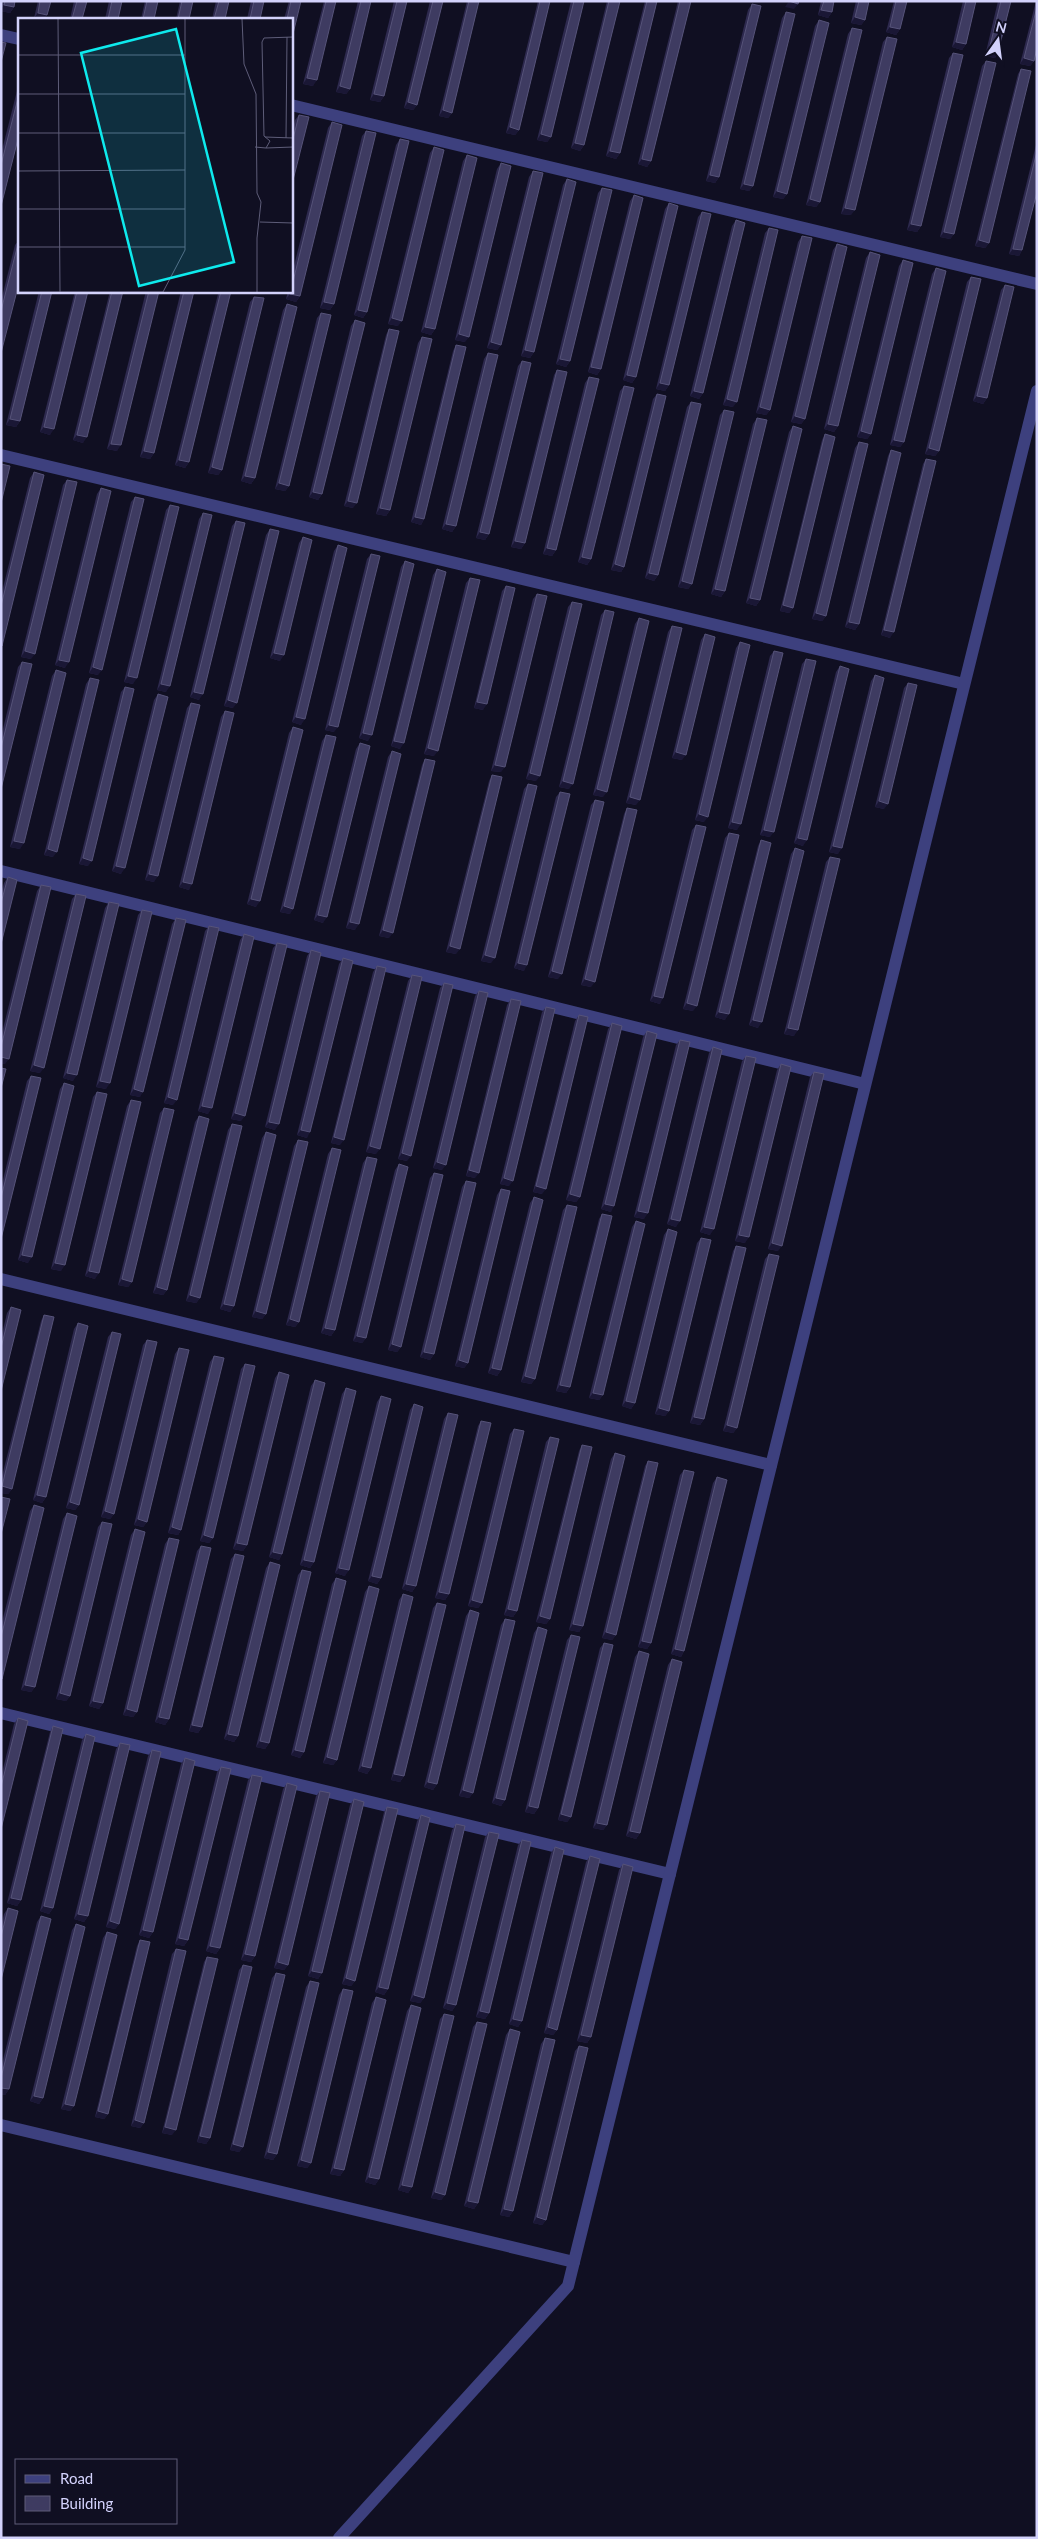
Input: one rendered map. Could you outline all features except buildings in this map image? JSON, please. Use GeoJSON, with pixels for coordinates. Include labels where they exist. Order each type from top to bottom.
{"type":"FeatureCollection","features":[{"type":"Feature","properties":{"kind":"lane"},"geometry":{"type":"LineString","coordinates":[[1,35],[18,39]]}},
{"type":"Feature","properties":{"kind":"lane"},"geometry":{"type":"LineString","coordinates":[[292,105],[1037,284]]}},
{"type":"Feature","properties":{"kind":"lane"},"geometry":{"type":"LineString","coordinates":[[339,2538],[568,2286],[1037,391]]}},
{"type":"Feature","properties":{"kind":"lane"},"geometry":{"type":"LineString","coordinates":[[1,455],[964,684]]}},
{"type":"Feature","properties":{"kind":"lane"},"geometry":{"type":"LineString","coordinates":[[1,871],[865,1084]]}},
{"type":"Feature","properties":{"kind":"lane"},"geometry":{"type":"LineString","coordinates":[[1,1279],[771,1465]]}},
{"type":"Feature","properties":{"kind":"lane"},"geometry":{"type":"LineString","coordinates":[[1,1713],[670,1874]]}},
{"type":"Feature","properties":{"kind":"lane"},"geometry":{"type":"LineString","coordinates":[[1,2125],[574,2262]]}}]}
